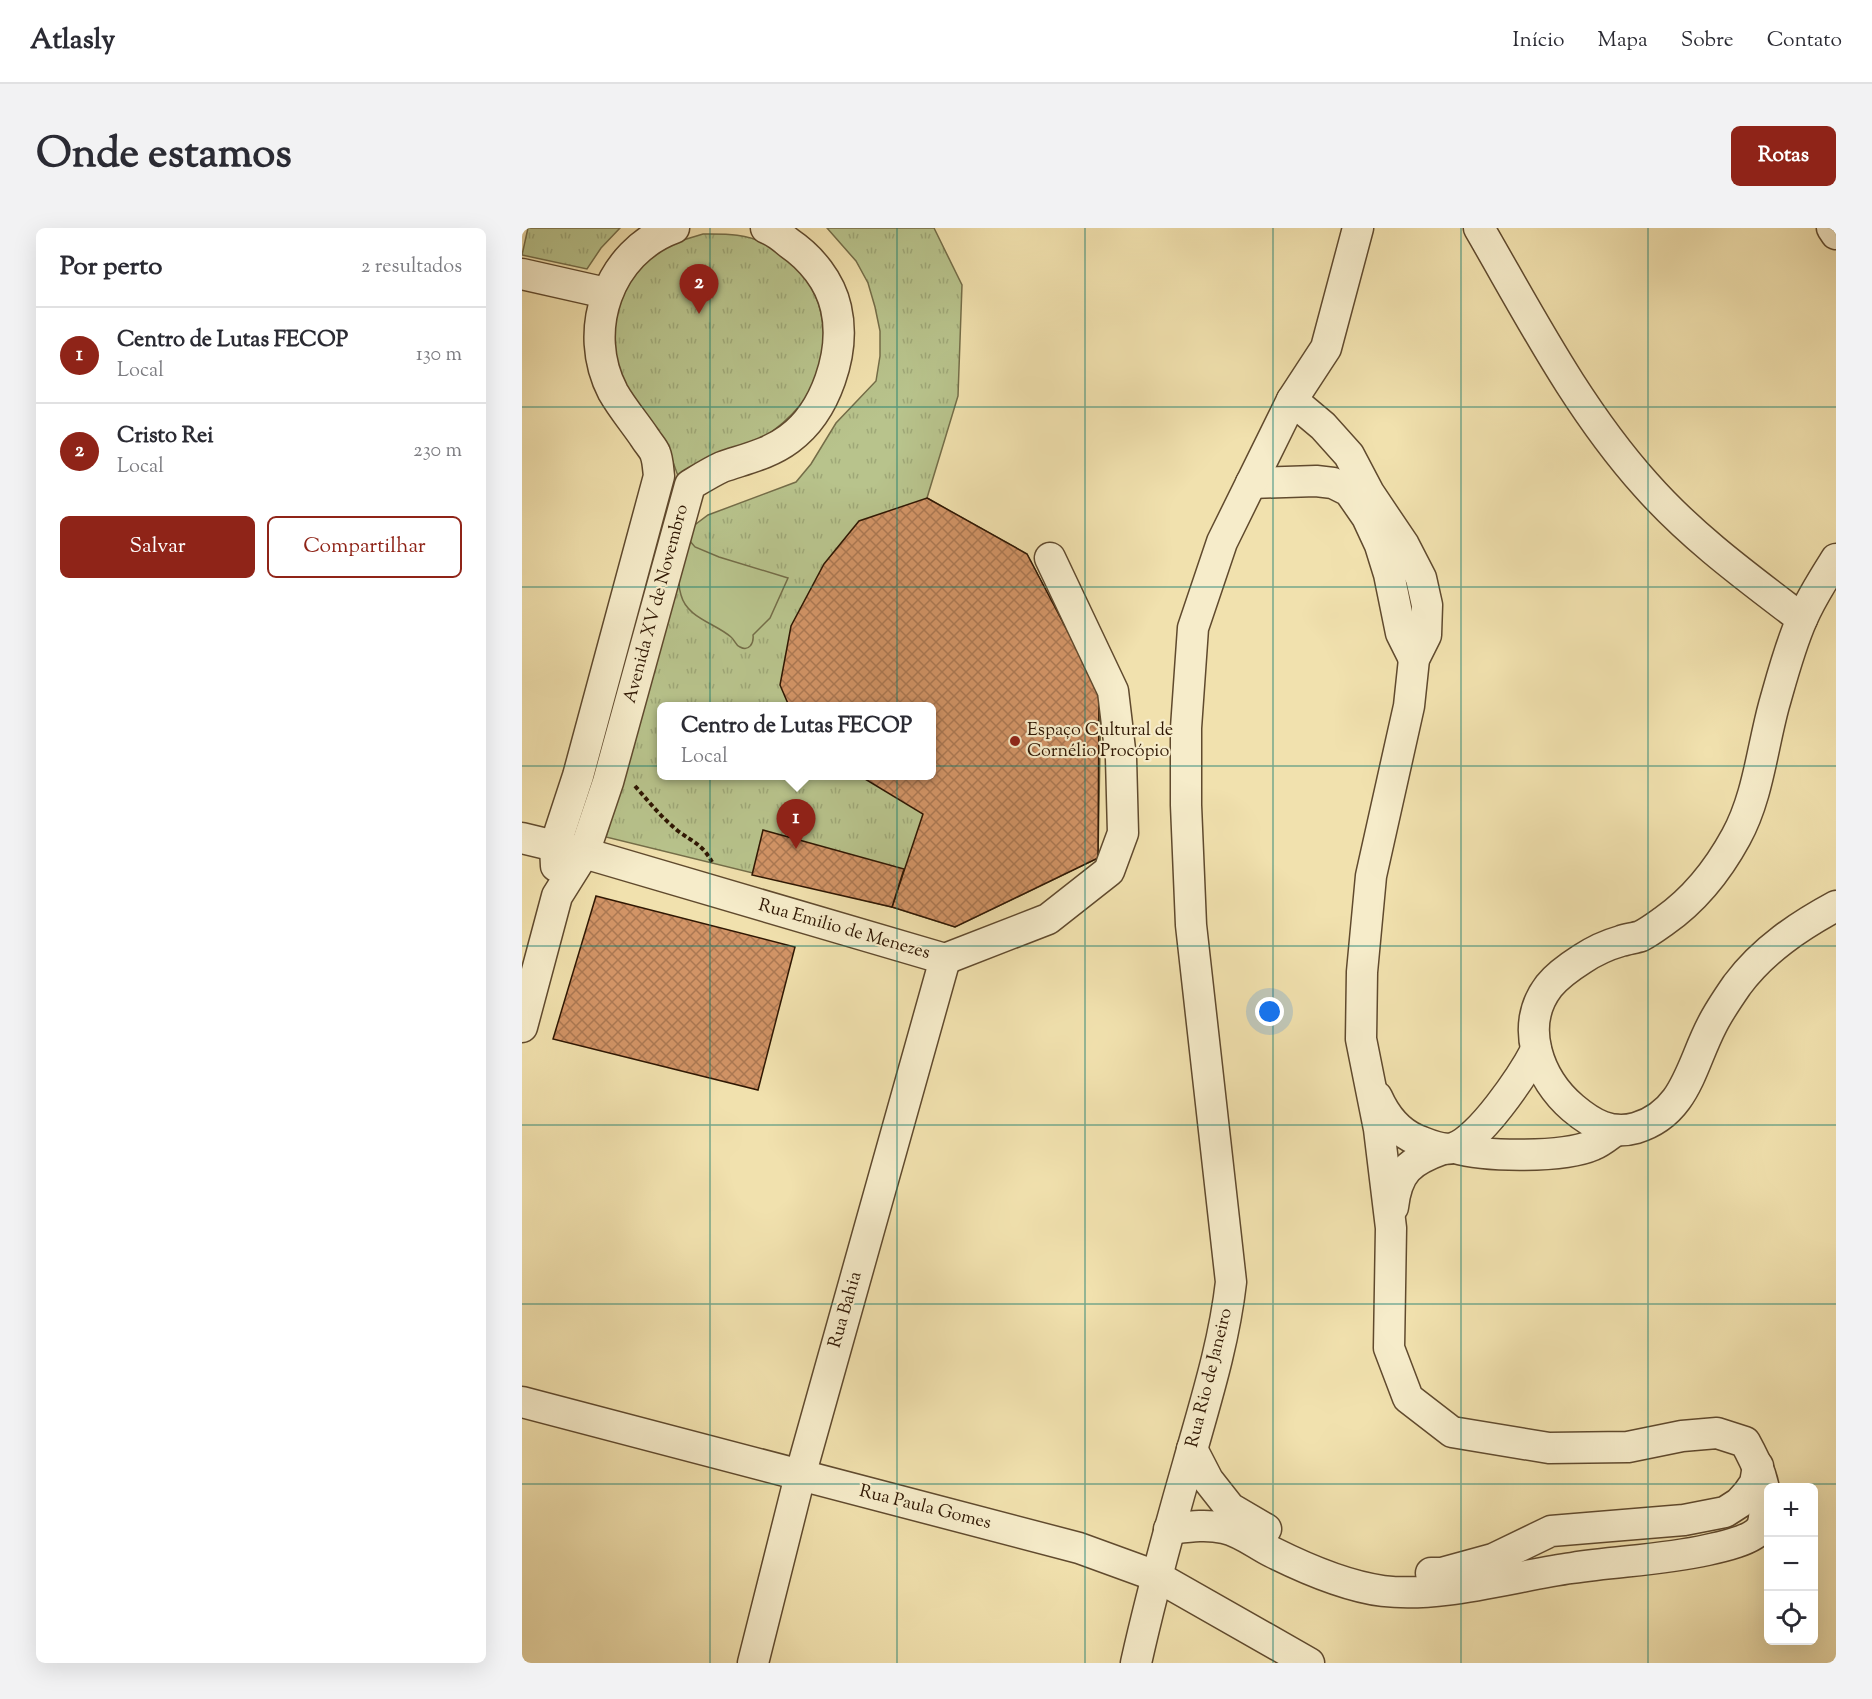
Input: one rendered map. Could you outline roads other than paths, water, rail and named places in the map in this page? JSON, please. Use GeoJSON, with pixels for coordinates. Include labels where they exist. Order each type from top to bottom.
{"type":"FeatureCollection","features":[{"type":"Feature","properties":{"kind":"street","name":"Avenida XV de Novembro"},"geometry":{"type":"LineString","coordinates":[[557,896],[555,846],[578,776],[660,476],[656,453],[613,392],[602,361],[599,330],[606,293],[628,258],[663,232],[674,228]]}},
{"type":"Feature","properties":{"kind":"street","name":"Avenida XV de Novembro"},"geometry":{"type":"LineString","coordinates":[[522,1027],[557,896],[584,853],[608,782],[690,485],[721,468],[755,458],[790,439],[817,410],[832,379],[838,346],[836,308],[822,275],[801,250],[766,228]]}},
{"type":"Feature","properties":{"kind":"street","name":"Rua Rio de Janeiro"},"geometry":{"type":"LineString","coordinates":[[1136,1663],[1156,1576],[1227,1321],[1231,1282],[1191,925],[1186,805],[1186,728],[1193,628],[1222,542],[1292,400],[1326,348],[1358,228]]}},
{"type":"Feature","properties":{"kind":"street"},"geometry":{"type":"LineString","coordinates":[[1479,228],[1555,360],[1582,403],[1612,444],[1682,523],[1722,558],[1802,619]]}},
{"type":"Feature","properties":{"kind":"street"},"geometry":{"type":"LineString","coordinates":[[1832,228],[1836,234]]}},
{"type":"Feature","properties":{"kind":"street"},"geometry":{"type":"LineString","coordinates":[[522,274],[606,293]]}},
{"type":"Feature","properties":{"kind":"street"},"geometry":{"type":"LineString","coordinates":[[1292,400],[1323,426],[1349,455],[1369,493],[1404,545],[1421,578],[1427,605],[1426,635],[1414,659],[1409,706],[1371,876],[1362,983],[1361,1039],[1379,1129],[1391,1228]]}},
{"type":"Feature","properties":{"kind":"street"},"geometry":{"type":"LineString","coordinates":[[1251,483],[1316,481],[1333,483],[1349,491],[1367,517],[1380,545],[1389,574],[1401,633],[1414,659]]}},
{"type":"Feature","properties":{"kind":"street","name":"Rua Emilio de Menezes"},"geometry":{"type":"LineString","coordinates":[[522,838],[584,853],[945,959],[1048,919],[1109,870],[1123,833],[1121,758],[1113,691],[1050,558]]}},
{"type":"Feature","properties":{"kind":"street"},"geometry":{"type":"LineString","coordinates":[[1836,559],[1802,619],[1774,704],[1749,809],[1737,836],[1722,861],[1686,903],[1665,921],[1641,936],[1621,941],[1582,959],[1549,986],[1535,1019],[1536,1050],[1548,1080],[1560,1097],[1598,1126],[1616,1130],[1635,1128],[1656,1119],[1672,1105],[1685,1088],[1712,1025],[1739,982],[1784,938],[1836,906]]}},
{"type":"Feature","properties":{"kind":"street","name":"Rua Bahia"},"geometry":{"type":"LineString","coordinates":[[753,1663],[800,1476],[945,959]]}},
{"type":"Feature","properties":{"kind":"street"},"geometry":{"type":"LineString","coordinates":[[1169,1529],[1202,1525],[1225,1528],[1245,1536],[1270,1552],[1328,1577],[1383,1591],[1423,1591],[1467,1587],[1571,1568],[1707,1550],[1742,1540],[1762,1527],[1765,1485],[1745,1442],[1717,1433],[1682,1436],[1628,1447],[1549,1448],[1452,1432],[1408,1398],[1389,1348],[1391,1228],[1393,1204],[1401,1178],[1409,1165],[1421,1157],[1449,1148],[1469,1137],[1515,1085],[1536,1050]]}},
{"type":"Feature","properties":{"kind":"street"},"geometry":{"type":"LineString","coordinates":[[1369,1078],[1379,1102],[1389,1119],[1399,1129],[1410,1137],[1449,1148],[1495,1154],[1556,1152],[1592,1146],[1616,1130]]}},
{"type":"Feature","properties":{"kind":"street","name":"Rua Paula Gomes"},"geometry":{"type":"LineString","coordinates":[[522,1402],[1080,1548],[1156,1576],[1309,1663]]}},
{"type":"Feature","properties":{"kind":"street"},"geometry":{"type":"LineString","coordinates":[[1192,1449],[1208,1480],[1230,1508],[1238,1514],[1308,1552],[1382,1572],[1442,1573],[1493,1559],[1551,1532],[1684,1520],[1725,1512],[1738,1503],[1755,1483],[1758,1466]]}},
{"type":"Feature","properties":{"kind":"place","name":"Cristo Rei"},"geometry":{"type":"Point","coordinates":[699,314]}},
{"type":"Feature","properties":{"kind":"place","name":"Espaço Cultural de Cornélio Procópio"},"geometry":{"type":"Point","coordinates":[1015,741]}},
{"type":"Feature","properties":{"kind":"place","name":"Centro de Lutas FECOP"},"geometry":{"type":"Point","coordinates":[796,849]}}]}
